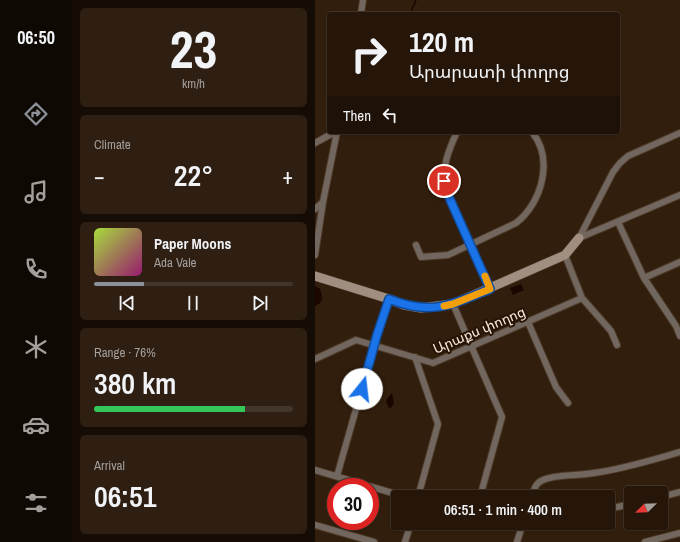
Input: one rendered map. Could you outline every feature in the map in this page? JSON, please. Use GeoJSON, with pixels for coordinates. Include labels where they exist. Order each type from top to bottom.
{"type":"FeatureCollection","features":[{"type":"Feature","properties":{"kind":"street"},"geometry":{"type":"LineString","coordinates":[[361,12],[363,0]]}},
{"type":"Feature","properties":{"kind":"street"},"geometry":{"type":"LineString","coordinates":[[315,276],[404,305],[421,308],[453,304],[565,255],[579,238],[613,172],[620,163],[628,156],[680,133]]}},
{"type":"Feature","properties":{"kind":"street"},"geometry":{"type":"LineString","coordinates":[[315,143],[332,134]]}},
{"type":"Feature","properties":{"kind":"street"},"geometry":{"type":"LineString","coordinates":[[315,255],[316,236],[336,134]]}},
{"type":"Feature","properties":{"kind":"street"},"geometry":{"type":"LineString","coordinates":[[456,134],[446,158],[444,186],[490,289]]}},
{"type":"Feature","properties":{"kind":"street"},"geometry":{"type":"LineString","coordinates":[[416,245],[421,257],[448,255],[516,223],[524,217],[539,190],[544,160],[541,147],[533,134]]}},
{"type":"Feature","properties":{"kind":"street"},"geometry":{"type":"LineString","coordinates":[[579,238],[680,195]]}},
{"type":"Feature","properties":{"kind":"street"},"geometry":{"type":"LineString","coordinates":[[315,209],[323,202]]}},
{"type":"Feature","properties":{"kind":"street"},"geometry":{"type":"LineString","coordinates":[[618,222],[644,278],[678,325],[680,336]]}},
{"type":"Feature","properties":{"kind":"street"},"geometry":{"type":"LineString","coordinates":[[565,255],[582,298],[611,331],[617,345]]}},
{"type":"Feature","properties":{"kind":"street"},"geometry":{"type":"LineString","coordinates":[[644,278],[680,262]]}},
{"type":"Feature","properties":{"kind":"street","name":"Արաքս փողոց"},"geometry":{"type":"LineString","coordinates":[[315,358],[356,340],[433,363],[582,298]]}},
{"type":"Feature","properties":{"kind":"street"},"geometry":{"type":"LineString","coordinates":[[337,476],[389,299]]}},
{"type":"Feature","properties":{"kind":"street"},"geometry":{"type":"LineString","coordinates":[[453,304],[502,417],[482,490]]}},
{"type":"Feature","properties":{"kind":"street"},"geometry":{"type":"LineString","coordinates":[[527,322],[557,387],[568,403]]}},
{"type":"Feature","properties":{"kind":"street"},"geometry":{"type":"LineString","coordinates":[[415,357],[438,424],[420,490]]}},
{"type":"Feature","properties":{"kind":"street"},"geometry":{"type":"LineString","coordinates":[[534,490],[535,486],[541,480],[549,477],[593,474],[680,452]]}},
{"type":"Feature","properties":{"kind":"street"},"geometry":{"type":"LineString","coordinates":[[315,470],[391,492]]}},
{"type":"Feature","properties":{"kind":"street"},"geometry":{"type":"LineString","coordinates":[[668,495],[680,492]]}},
{"type":"Feature","properties":{"kind":"street"},"geometry":{"type":"LineString","coordinates":[[315,525],[373,542]]}},
{"type":"Feature","properties":{"kind":"street"},"geometry":{"type":"LineString","coordinates":[[405,542],[409,530]]}},
{"type":"Feature","properties":{"kind":"street"},"geometry":{"type":"LineString","coordinates":[[517,542],[521,530]]}},
{"type":"Feature","properties":{"kind":"street"},"geometry":{"type":"LineString","coordinates":[[645,542],[680,533]]}},
{"type":"Feature","properties":{"kind":"shaded area"},"geometry":{"type":"Polygon","coordinates":[[[521,284],[524,290],[513,295],[510,288],[521,284]]]}},
{"type":"Feature","properties":{"kind":"shaded area"},"geometry":{"type":"Polygon","coordinates":[[[315,286],[320,289],[322,295],[321,297],[323,297],[320,303],[315,306],[315,286]]]}},
{"type":"Feature","properties":{"kind":"shaded area"},"geometry":{"type":"Polygon","coordinates":[[[392,393],[394,403],[391,408],[389,408],[386,402],[392,393]]]}},
{"type":"Feature","properties":{"kind":"waterway"},"geometry":{"type":"LineString","coordinates":[[412,12],[416,0]]}},
{"type":"Feature","properties":{"kind":"slow traffic"},"geometry":{"type":"LineString","coordinates":[[444,306],[453,304],[490,289],[485,276]]}},
{"type":"Feature","properties":{"kind":"route"},"geometry":{"type":"LineString","coordinates":[[362,389],[389,299],[404,305],[421,308],[438,307],[453,304],[490,289],[444,186],[444,181]]}}]}
